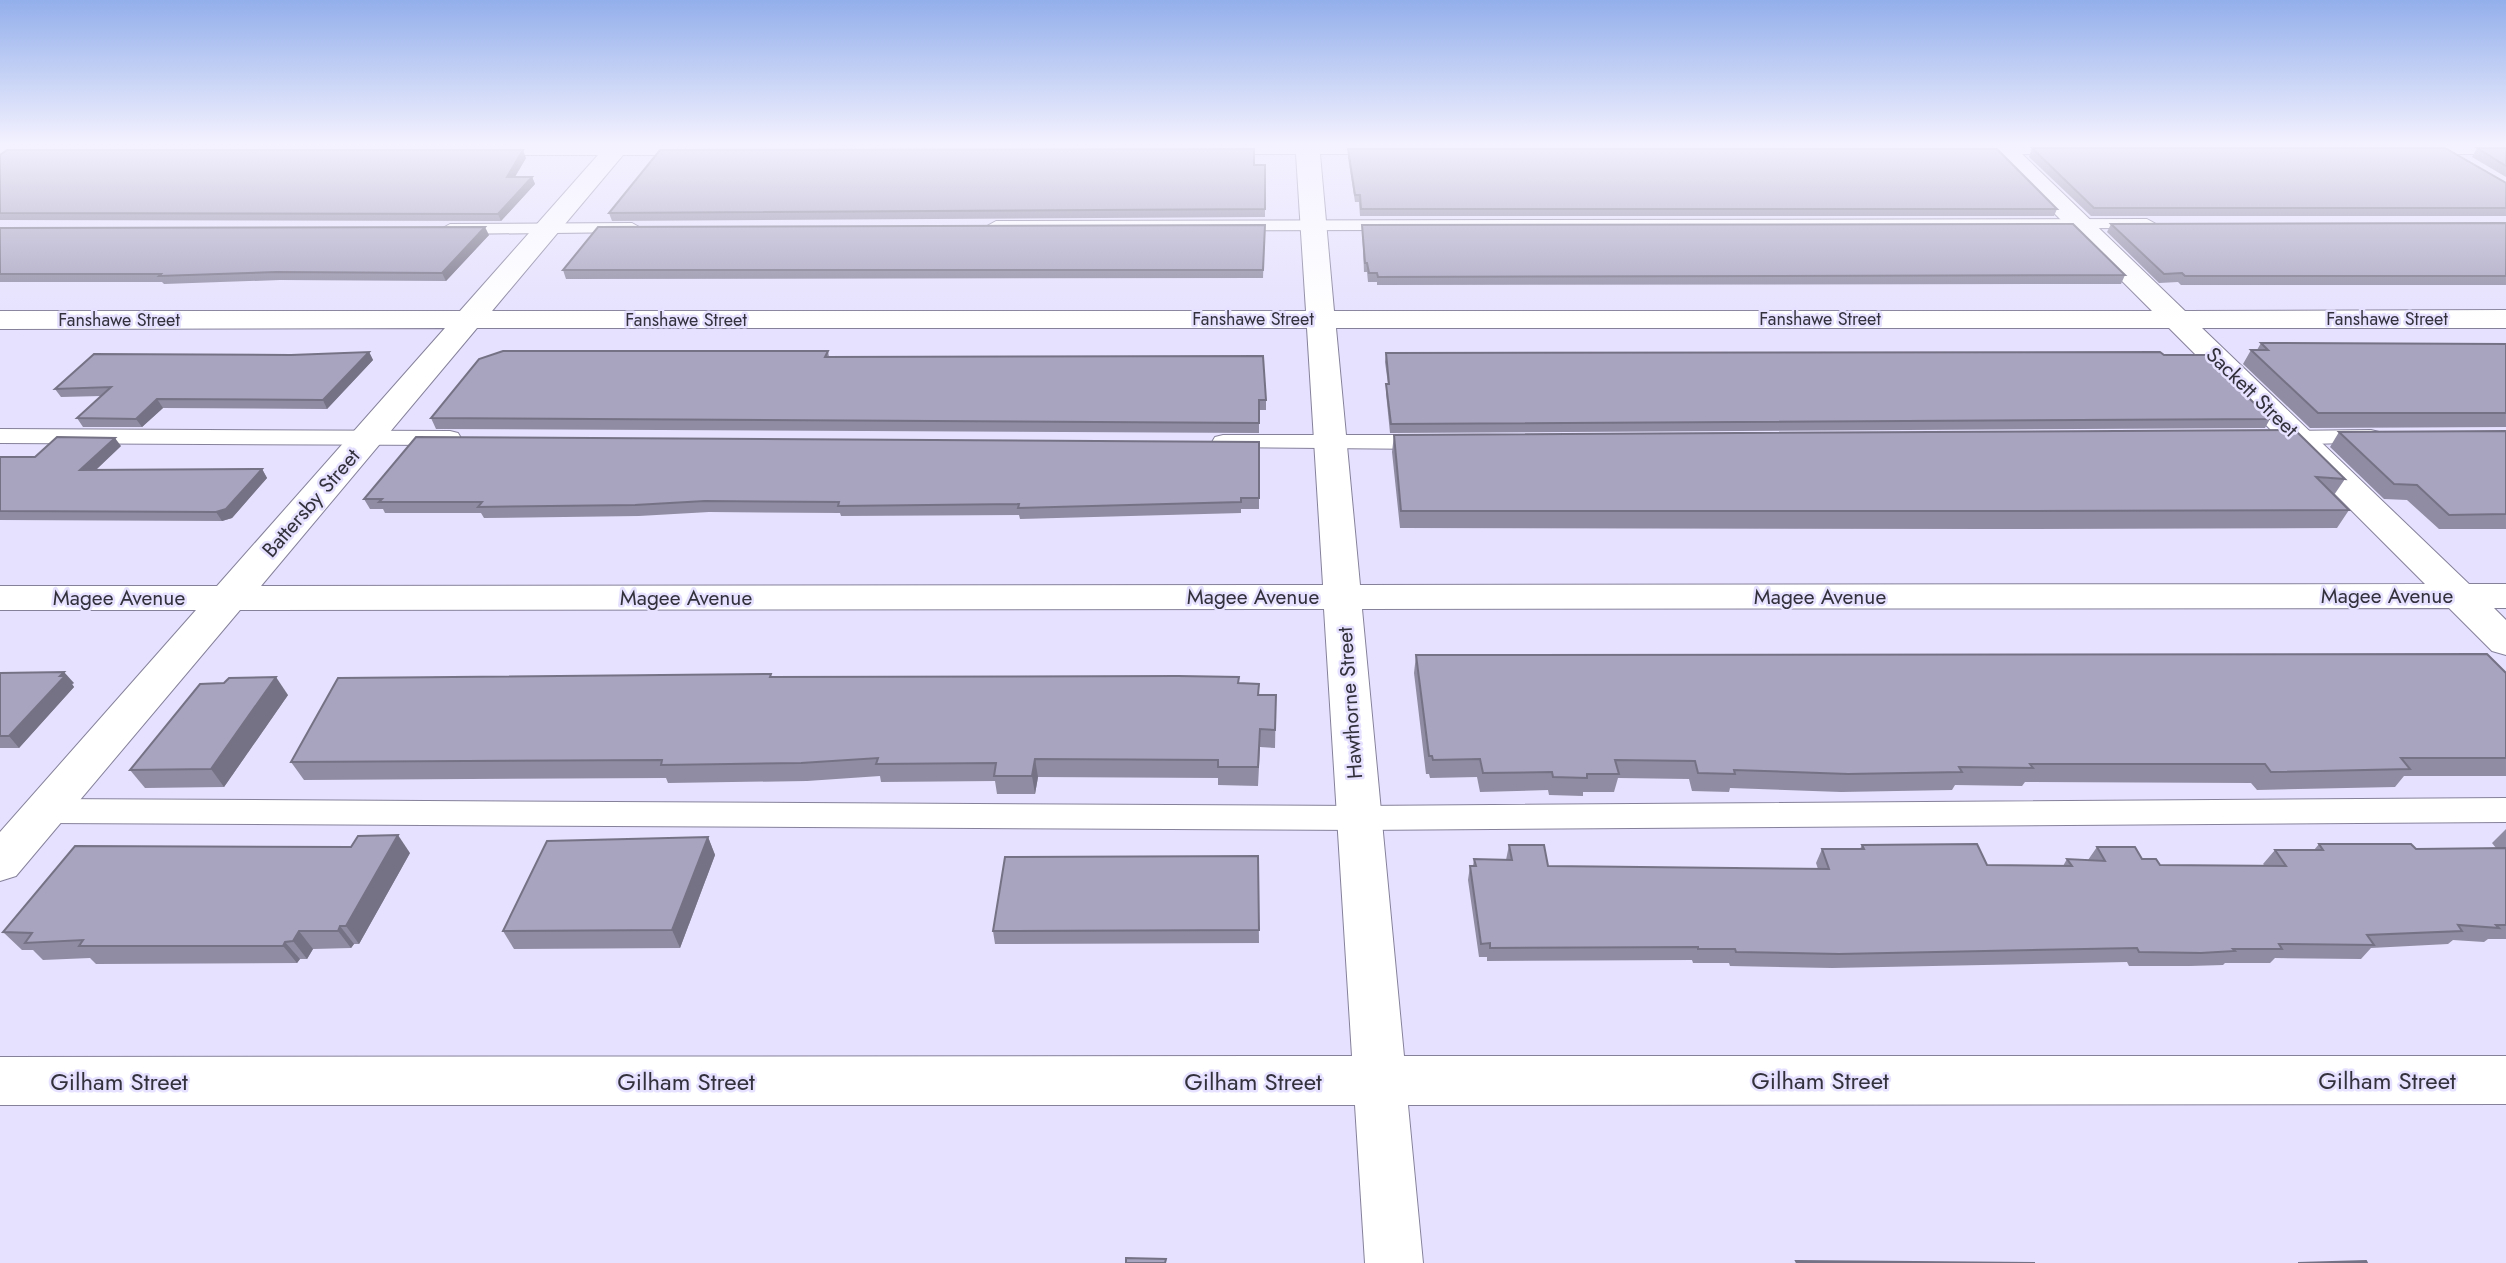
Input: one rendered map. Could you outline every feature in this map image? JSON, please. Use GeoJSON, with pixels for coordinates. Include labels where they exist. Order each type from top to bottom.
{"type":"FeatureCollection","features":[{"type":"Feature","properties":{"kind":"street","name":"Battersby Street"},"geometry":{"type":"LineString","coordinates":[[0,863],[25,823],[229,598],[570,202]]}},
{"type":"Feature","properties":{"kind":"street","name":"Hawthorne Street"},"geometry":{"type":"LineString","coordinates":[[1311,202],[1394,1263]]}},
{"type":"Feature","properties":{"kind":"street","name":"Sackett Street"},"geometry":{"type":"LineString","coordinates":[[2058,202],[2506,642]]}},
{"type":"Feature","properties":{"kind":"street","name":"Fanshawe Street"},"geometry":{"type":"LineString","coordinates":[[0,320],[2506,319]]}},
{"type":"Feature","properties":{"kind":"street","name":"Magee Avenue"},"geometry":{"type":"LineString","coordinates":[[0,598],[2506,596]]}},
{"type":"Feature","properties":{"kind":"street","name":"Gilham Street"},"geometry":{"type":"LineString","coordinates":[[0,1082],[2506,1080]]}},
{"type":"Feature","properties":{"kind":"lane"},"geometry":{"type":"LineString","coordinates":[[979,226],[2162,224]]}},
{"type":"Feature","properties":{"kind":"lane"},"geometry":{"type":"LineString","coordinates":[[432,229],[645,228]]}},
{"type":"Feature","properties":{"kind":"lane"},"geometry":{"type":"LineString","coordinates":[[0,436],[465,438]]}},
{"type":"Feature","properties":{"kind":"lane"},"geometry":{"type":"LineString","coordinates":[[2257,438],[2395,437]]}},
{"type":"Feature","properties":{"kind":"lane"},"geometry":{"type":"LineString","coordinates":[[1205,442],[1441,442]]}},
{"type":"Feature","properties":{"kind":"lane"},"geometry":{"type":"LineString","coordinates":[[25,823],[2506,810]]}},
{"type":"Feature","properties":{"kind":"building"},"geometry":{"type":"Polygon","coordinates":[[[0,202],[509,202],[498,214],[0,213],[0,202]]]}},
{"type":"Feature","properties":{"kind":"building"},"geometry":{"type":"Polygon","coordinates":[[[618,202],[1265,202],[1265,209],[609,213],[618,202]]]}},
{"type":"Feature","properties":{"kind":"building"},"geometry":{"type":"Polygon","coordinates":[[[1360,202],[2050,202],[2057,209],[1361,209],[1360,202]]]}},
{"type":"Feature","properties":{"kind":"building"},"geometry":{"type":"Polygon","coordinates":[[[2088,202],[2506,202],[2506,208],[2094,208],[2088,202]]]}},
{"type":"Feature","properties":{"kind":"building"},"geometry":{"type":"Polygon","coordinates":[[[2506,223],[2506,276],[2164,274],[2111,224],[2506,223]]]}},
{"type":"Feature","properties":{"kind":"building"},"geometry":{"type":"Polygon","coordinates":[[[2073,224],[2125,275],[1378,277],[1377,273],[1369,273],[1365,263],[1362,225],[2073,224]]]}},
{"type":"Feature","properties":{"kind":"building"},"geometry":{"type":"Polygon","coordinates":[[[1265,225],[1263,270],[563,270],[598,227],[1265,225]]]}},
{"type":"Feature","properties":{"kind":"building"},"geometry":{"type":"Polygon","coordinates":[[[485,227],[442,273],[276,272],[159,276],[161,274],[0,274],[0,228],[485,227]]]}},
{"type":"Feature","properties":{"kind":"building"},"geometry":{"type":"Polygon","coordinates":[[[2261,343],[2506,344],[2506,413],[2318,413],[2251,350],[2268,350],[2261,343]]]}},
{"type":"Feature","properties":{"kind":"building"},"geometry":{"type":"Polygon","coordinates":[[[503,351],[828,351],[825,357],[1263,356],[1266,400],[1259,400],[1259,423],[431,418],[479,359],[503,351]]]}},
{"type":"Feature","properties":{"kind":"building"},"geometry":{"type":"Polygon","coordinates":[[[369,352],[323,400],[157,399],[136,419],[77,418],[111,387],[55,389],[94,354],[291,355],[369,352]]]}},
{"type":"Feature","properties":{"kind":"building"},"geometry":{"type":"Polygon","coordinates":[[[2160,352],[2164,355],[2206,355],[2270,419],[1391,424],[1386,384],[1389,384],[1386,353],[2160,352]]]}},
{"type":"Feature","properties":{"kind":"building"},"geometry":{"type":"Polygon","coordinates":[[[2295,430],[2345,479],[2316,477],[2349,510],[1401,511],[1394,435],[2295,430]]]}},
{"type":"Feature","properties":{"kind":"building"},"geometry":{"type":"Polygon","coordinates":[[[2506,431],[2506,514],[2449,515],[2417,485],[2394,484],[2339,432],[2506,431]]]}},
{"type":"Feature","properties":{"kind":"building"},"geometry":{"type":"Polygon","coordinates":[[[57,437],[115,438],[80,470],[262,469],[226,509],[216,512],[0,511],[0,457],[35,457],[57,437]]]}},
{"type":"Feature","properties":{"kind":"building"},"geometry":{"type":"Polygon","coordinates":[[[416,437],[1259,442],[1259,498],[1241,498],[1241,502],[1018,508],[1019,504],[838,506],[839,502],[705,501],[635,505],[478,507],[482,502],[379,502],[382,499],[364,499],[416,437]]]}},
{"type":"Feature","properties":{"kind":"building"},"geometry":{"type":"Polygon","coordinates":[[[2487,654],[2506,673],[2506,758],[2401,758],[2410,769],[2271,772],[2265,764],[2030,764],[2033,768],[1959,767],[1962,772],[1848,774],[1734,770],[1735,774],[1698,773],[1695,761],[1615,760],[1619,774],[1587,774],[1587,778],[1553,777],[1552,772],[1483,773],[1480,759],[1433,760],[1432,756],[1429,756],[1416,655],[2487,654]]]}},
{"type":"Feature","properties":{"kind":"building"},"geometry":{"type":"Polygon","coordinates":[[[64,672],[60,676],[65,676],[9,736],[0,736],[0,673],[64,672]]]}},
{"type":"Feature","properties":{"kind":"building"},"geometry":{"type":"Polygon","coordinates":[[[771,674],[770,677],[1239,677],[1238,683],[1259,684],[1258,695],[1276,695],[1275,730],[1260,729],[1258,767],[1218,767],[1218,760],[1035,759],[1032,776],[994,776],[996,763],[876,764],[878,758],[801,763],[661,765],[662,760],[291,762],[338,678],[771,674]]]}},
{"type":"Feature","properties":{"kind":"building"},"geometry":{"type":"Polygon","coordinates":[[[276,677],[211,769],[130,770],[200,684],[224,683],[229,678],[276,677]]]}},
{"type":"Feature","properties":{"kind":"building"},"geometry":{"type":"Polygon","coordinates":[[[398,835],[346,926],[340,926],[338,931],[299,931],[293,941],[285,942],[283,946],[79,946],[83,940],[25,943],[32,933],[3,932],[75,846],[351,847],[358,836],[398,835]]]}},
{"type":"Feature","properties":{"kind":"building"},"geometry":{"type":"Polygon","coordinates":[[[708,837],[672,930],[503,931],[547,841],[708,837]]]}},
{"type":"Feature","properties":{"kind":"building"},"geometry":{"type":"Polygon","coordinates":[[[1977,844],[1987,865],[2072,866],[2067,859],[2105,861],[2097,847],[2135,847],[2142,859],[2156,859],[2160,865],[2286,866],[2275,850],[2323,850],[2319,844],[2411,844],[2416,849],[2506,848],[2506,925],[2496,925],[2499,928],[2458,925],[2462,931],[2367,935],[2374,945],[2279,944],[2282,949],[2233,949],[2235,951],[2201,953],[2139,952],[2137,948],[1839,954],[1736,952],[1735,949],[1698,947],[1490,948],[1490,943],[1481,944],[1470,866],[1476,866],[1474,859],[1512,860],[1509,845],[1544,845],[1548,866],[1829,869],[1822,849],[1864,849],[1862,845],[1977,844]]]}},
{"type":"Feature","properties":{"kind":"building"},"geometry":{"type":"Polygon","coordinates":[[[1258,856],[1259,930],[993,931],[1005,857],[1258,856]]]}},
{"type":"Feature","properties":{"kind":"building"},"geometry":{"type":"Polygon","coordinates":[[[1126,1258],[1166,1259],[1165,1263],[1126,1263],[1126,1258]]]}},
{"type":"Feature","properties":{"kind":"building"},"geometry":{"type":"Polygon","coordinates":[[[1796,1261],[2035,1263],[1797,1263],[1796,1261]]]}},
{"type":"Feature","properties":{"kind":"building"},"geometry":{"type":"Polygon","coordinates":[[[2366,1261],[2367,1263],[2298,1263],[2366,1261]]]}}]}
